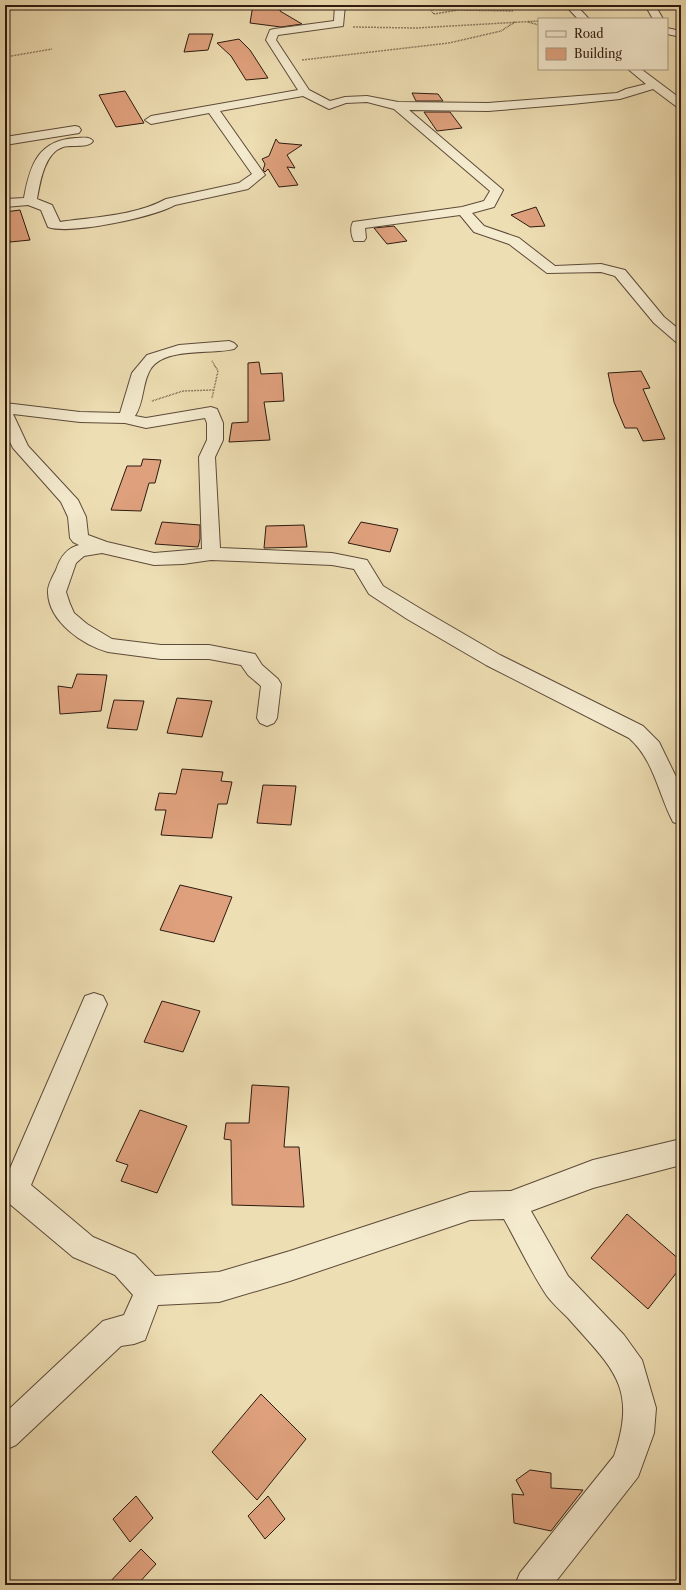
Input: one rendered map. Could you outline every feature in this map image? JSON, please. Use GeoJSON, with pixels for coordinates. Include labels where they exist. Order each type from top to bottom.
{"type":"FeatureCollection","features":[{"type":"Feature","properties":{"kind":"street"},"geometry":{"type":"LineString","coordinates":[[340,5],[339,24],[274,32],[271,40],[305,92],[320,102],[328,105],[344,100],[367,99],[382,101],[398,106],[488,107],[620,96],[630,91],[654,85]]}},
{"type":"Feature","properties":{"kind":"street"},"geometry":{"type":"LineString","coordinates":[[570,5],[583,18]]}},
{"type":"Feature","properties":{"kind":"street"},"geometry":{"type":"LineString","coordinates":[[650,5],[657,18]]}},
{"type":"Feature","properties":{"kind":"street"},"geometry":{"type":"LineString","coordinates":[[668,31],[681,34]]}},
{"type":"Feature","properties":{"kind":"street"},"geometry":{"type":"LineString","coordinates":[[635,70],[681,105]]}},
{"type":"Feature","properties":{"kind":"street"},"geometry":{"type":"LineString","coordinates":[[151,120],[213,110],[305,92]]}},
{"type":"Feature","properties":{"kind":"street"},"geometry":{"type":"LineString","coordinates":[[359,238],[358,225],[463,211],[489,204],[497,190],[398,106]]}},
{"type":"Feature","properties":{"kind":"street"},"geometry":{"type":"LineString","coordinates":[[5,203],[30,201],[47,208],[53,224],[59,226],[117,218],[160,208],[170,202],[243,186],[259,175],[213,110]]}},
{"type":"Feature","properties":{"kind":"street"},"geometry":{"type":"LineString","coordinates":[[5,141],[90,128]]}},
{"type":"Feature","properties":{"kind":"street"},"geometry":{"type":"LineString","coordinates":[[30,201],[37,170],[47,154],[56,145],[87,141]]}},
{"type":"Feature","properties":{"kind":"street"},"geometry":{"type":"LineString","coordinates":[[463,211],[479,230],[514,241],[552,270],[601,268],[620,273],[659,320],[681,339]]}},
{"type":"Feature","properties":{"kind":"street"},"geometry":{"type":"LineString","coordinates":[[128,415],[134,390],[141,371],[151,358],[169,352],[229,346]]}},
{"type":"Feature","properties":{"kind":"street"},"geometry":{"type":"LineString","coordinates":[[5,408],[36,410],[97,420],[128,415],[146,423],[211,412],[215,423],[215,440],[207,457],[211,554]]}},
{"type":"Feature","properties":{"kind":"street"},"geometry":{"type":"LineString","coordinates":[[5,414],[21,448],[69,500],[77,517],[79,538],[102,547],[154,559],[183,558],[211,554],[332,559],[360,564],[376,590],[414,614],[493,660],[630,728],[646,739],[655,752],[681,816]]}},
{"type":"Feature","properties":{"kind":"street"},"geometry":{"type":"LineString","coordinates":[[102,547],[78,551],[68,561],[57,592],[60,604],[67,617],[80,629],[108,645],[161,652],[208,652],[248,659],[255,670],[271,684],[267,718]]}},
{"type":"Feature","properties":{"kind":"street"},"geometry":{"type":"LineString","coordinates":[[94,1004],[10,1187],[83,1247],[125,1265],[149,1291]]}},
{"type":"Feature","properties":{"kind":"street"},"geometry":{"type":"LineString","coordinates":[[149,1291],[219,1287],[290,1266],[470,1206],[511,1205],[593,1174],[681,1152]]}},
{"type":"Feature","properties":{"kind":"street"},"geometry":{"type":"LineString","coordinates":[[511,1205],[558,1286],[613,1346],[631,1371],[640,1408],[638,1433],[627,1466],[532,1585]]}},
{"type":"Feature","properties":{"kind":"street"},"geometry":{"type":"LineString","coordinates":[[5,1434],[114,1332],[134,1329],[149,1291]]}},
{"type":"Feature","properties":{"kind":"path"},"geometry":{"type":"LineString","coordinates":[[427,5],[434,14],[458,10],[513,11]]}},
{"type":"Feature","properties":{"kind":"path"},"geometry":{"type":"LineString","coordinates":[[525,21],[538,25]]}},
{"type":"Feature","properties":{"kind":"path"},"geometry":{"type":"LineString","coordinates":[[339,24],[360,27],[416,28],[538,21]]}},
{"type":"Feature","properties":{"kind":"path"},"geometry":{"type":"LineString","coordinates":[[286,63],[350,54],[442,45],[500,32],[515,22]]}},
{"type":"Feature","properties":{"kind":"path"},"geometry":{"type":"LineString","coordinates":[[5,57],[52,48]]}},
{"type":"Feature","properties":{"kind":"path"},"geometry":{"type":"LineString","coordinates":[[206,348],[218,371],[213,390],[211,412]]}},
{"type":"Feature","properties":{"kind":"path"},"geometry":{"type":"LineString","coordinates":[[128,415],[156,399],[183,391],[213,390]]}},
{"type":"Feature","properties":{"kind":"building"},"geometry":{"type":"Polygon","coordinates":[[[253,5],[281,5],[280,11],[302,24],[281,27],[250,23],[253,5]]]}},
{"type":"Feature","properties":{"kind":"building"},"geometry":{"type":"Polygon","coordinates":[[[189,34],[213,34],[208,50],[184,52],[189,34]]]}},
{"type":"Feature","properties":{"kind":"building"},"geometry":{"type":"Polygon","coordinates":[[[239,39],[250,50],[268,78],[246,80],[231,56],[217,43],[239,39]]]}},
{"type":"Feature","properties":{"kind":"building"},"geometry":{"type":"Polygon","coordinates":[[[125,91],[144,123],[116,127],[99,95],[125,91]]]}},
{"type":"Feature","properties":{"kind":"building"},"geometry":{"type":"Polygon","coordinates":[[[412,93],[438,94],[443,101],[416,101],[412,93]]]}},
{"type":"Feature","properties":{"kind":"building"},"geometry":{"type":"Polygon","coordinates":[[[424,112],[450,112],[462,128],[437,131],[424,112]]]}},
{"type":"Feature","properties":{"kind":"building"},"geometry":{"type":"Polygon","coordinates":[[[276,139],[279,143],[302,145],[287,155],[295,168],[287,167],[298,185],[279,187],[268,169],[265,172],[263,170],[265,164],[262,159],[269,156],[276,139]]]}},
{"type":"Feature","properties":{"kind":"building"},"geometry":{"type":"Polygon","coordinates":[[[536,207],[545,226],[530,227],[511,215],[536,207]]]}},
{"type":"Feature","properties":{"kind":"building"},"geometry":{"type":"Polygon","coordinates":[[[20,210],[30,240],[10,242],[5,212],[20,210]]]}},
{"type":"Feature","properties":{"kind":"building"},"geometry":{"type":"Polygon","coordinates":[[[394,226],[407,241],[387,244],[374,228],[394,226]]]}},
{"type":"Feature","properties":{"kind":"building"},"geometry":{"type":"Polygon","coordinates":[[[259,362],[261,374],[282,373],[284,401],[264,402],[270,440],[229,442],[232,423],[248,422],[248,363],[259,362]]]}},
{"type":"Feature","properties":{"kind":"building"},"geometry":{"type":"Polygon","coordinates":[[[641,371],[650,388],[643,389],[665,439],[643,441],[637,428],[625,428],[614,402],[608,373],[641,371]]]}},
{"type":"Feature","properties":{"kind":"building"},"geometry":{"type":"Polygon","coordinates":[[[143,459],[161,460],[155,483],[149,483],[141,511],[111,510],[127,466],[141,466],[143,459]]]}},
{"type":"Feature","properties":{"kind":"building"},"geometry":{"type":"Polygon","coordinates":[[[162,522],[200,525],[200,539],[198,547],[155,544],[162,522]]]}},
{"type":"Feature","properties":{"kind":"building"},"geometry":{"type":"Polygon","coordinates":[[[361,522],[398,529],[390,552],[348,543],[361,522]]]}},
{"type":"Feature","properties":{"kind":"building"},"geometry":{"type":"Polygon","coordinates":[[[304,525],[307,547],[264,548],[266,526],[304,525]]]}},
{"type":"Feature","properties":{"kind":"building"},"geometry":{"type":"Polygon","coordinates":[[[77,674],[107,675],[101,711],[60,714],[58,686],[72,688],[77,674]]]}},
{"type":"Feature","properties":{"kind":"building"},"geometry":{"type":"Polygon","coordinates":[[[177,698],[212,701],[202,737],[167,733],[177,698]]]}},
{"type":"Feature","properties":{"kind":"building"},"geometry":{"type":"Polygon","coordinates":[[[114,700],[144,701],[137,730],[107,728],[114,700]]]}},
{"type":"Feature","properties":{"kind":"building"},"geometry":{"type":"Polygon","coordinates":[[[182,769],[223,772],[221,781],[232,782],[227,804],[218,804],[212,838],[161,835],[166,810],[155,810],[159,793],[176,794],[182,769]]]}},
{"type":"Feature","properties":{"kind":"building"},"geometry":{"type":"Polygon","coordinates":[[[263,785],[296,786],[291,825],[257,823],[263,785]]]}},
{"type":"Feature","properties":{"kind":"building"},"geometry":{"type":"Polygon","coordinates":[[[180,885],[232,897],[214,942],[160,930],[180,885]]]}},
{"type":"Feature","properties":{"kind":"building"},"geometry":{"type":"Polygon","coordinates":[[[162,1001],[200,1011],[183,1052],[144,1042],[162,1001]]]}},
{"type":"Feature","properties":{"kind":"building"},"geometry":{"type":"Polygon","coordinates":[[[252,1085],[289,1087],[284,1147],[299,1147],[304,1207],[232,1205],[231,1140],[224,1139],[226,1123],[249,1123],[252,1085]]]}},
{"type":"Feature","properties":{"kind":"building"},"geometry":{"type":"Polygon","coordinates":[[[140,1110],[187,1126],[157,1193],[121,1181],[128,1165],[116,1161],[140,1110]]]}},
{"type":"Feature","properties":{"kind":"building"},"geometry":{"type":"Polygon","coordinates":[[[627,1214],[681,1261],[681,1267],[648,1309],[591,1258],[627,1214]]]}},
{"type":"Feature","properties":{"kind":"building"},"geometry":{"type":"Polygon","coordinates":[[[261,1394],[306,1439],[257,1500],[212,1452],[261,1394]]]}},
{"type":"Feature","properties":{"kind":"building"},"geometry":{"type":"Polygon","coordinates":[[[530,1470],[551,1473],[551,1488],[583,1490],[551,1531],[514,1523],[512,1494],[524,1495],[516,1480],[530,1470]]]}},
{"type":"Feature","properties":{"kind":"building"},"geometry":{"type":"Polygon","coordinates":[[[136,1496],[153,1518],[130,1542],[113,1519],[136,1496]]]}},
{"type":"Feature","properties":{"kind":"building"},"geometry":{"type":"Polygon","coordinates":[[[268,1496],[285,1519],[265,1539],[248,1516],[268,1496]]]}},
{"type":"Feature","properties":{"kind":"building"},"geometry":{"type":"Polygon","coordinates":[[[141,1549],[156,1564],[137,1585],[107,1585],[141,1549]]]}}]}
